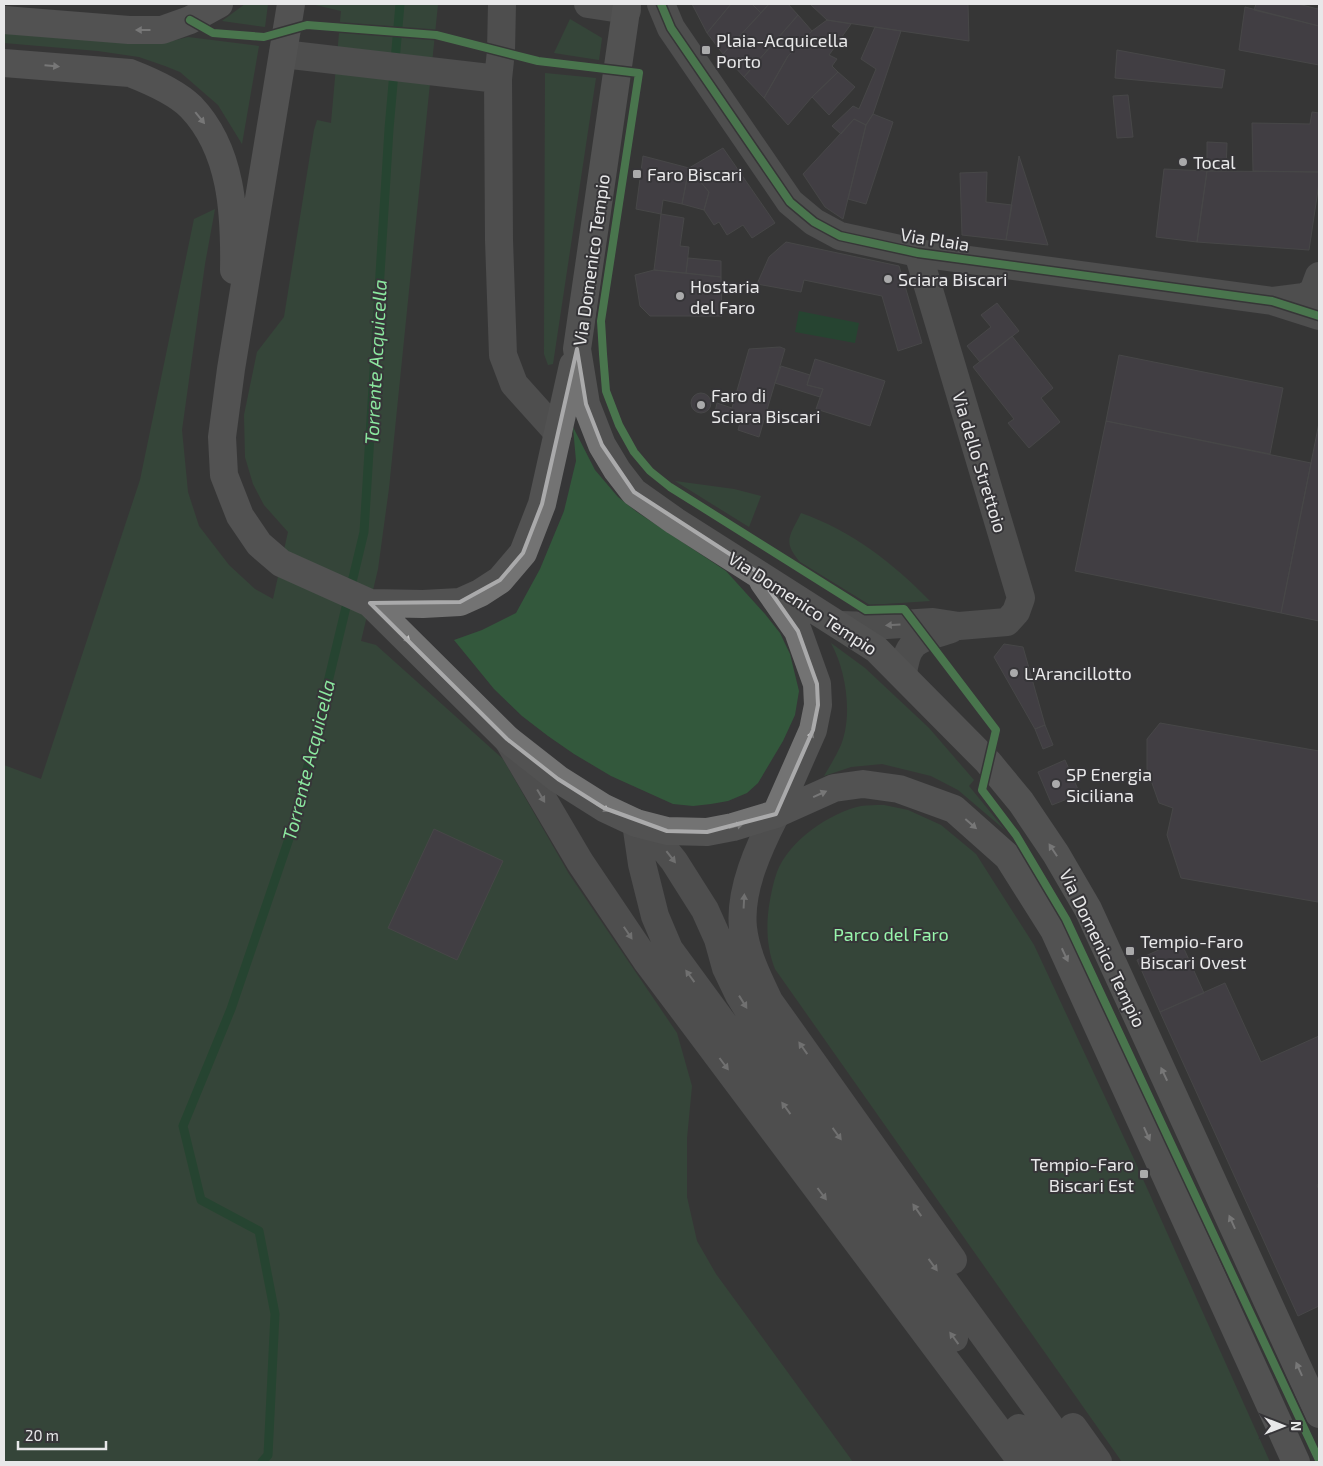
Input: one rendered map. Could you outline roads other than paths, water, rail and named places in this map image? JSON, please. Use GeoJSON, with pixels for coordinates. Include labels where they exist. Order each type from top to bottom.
{"type":"FeatureCollection","features":[{"type":"Feature","properties":{"kind":"main road"},"geometry":{"type":"LineString","coordinates":[[4,20],[129,30],[162,30],[190,20],[219,4]]}},
{"type":"Feature","properties":{"kind":"main road"},"geometry":{"type":"LineString","coordinates":[[291,4],[222,437],[224,475],[240,516],[259,544],[281,563],[370,603],[423,604],[460,602],[480,593],[500,580],[523,553],[542,504],[577,349]]}},
{"type":"Feature","properties":{"kind":"main road","name":"Via Domenico Tempio"},"geometry":{"type":"LineString","coordinates":[[627,7],[577,349],[586,404],[602,445],[617,470],[634,492],[876,649],[988,762],[1021,802],[1056,854],[1088,909],[1319,1414]]}},
{"type":"Feature","properties":{"kind":"main road"},"geometry":{"type":"LineString","coordinates":[[4,63],[130,73],[149,80],[190,105],[210,132],[223,161],[230,195],[234,227],[232,369]]}},
{"type":"Feature","properties":{"kind":"main road"},"geometry":{"type":"LineString","coordinates":[[756,571],[798,631],[817,684],[818,706],[813,730],[776,814]]}},
{"type":"Feature","properties":{"kind":"main road","name":"Via Domenico Tempio"},"geometry":{"type":"LineString","coordinates":[[370,603],[507,739],[558,780],[604,808],[636,823],[667,830],[707,832],[733,827],[776,814],[834,788],[863,784],[899,789],[954,809],[1008,857],[1054,930],[1296,1462]]}},
{"type":"Feature","properties":{"kind":"street"},"geometry":{"type":"LineString","coordinates":[[502,4],[501,51],[498,78],[503,355],[514,384],[558,434]]}},
{"type":"Feature","properties":{"kind":"street"},"geometry":{"type":"LineString","coordinates":[[588,4],[627,7]]}},
{"type":"Feature","properties":{"kind":"street","name":"Via Plaia"},"geometry":{"type":"LineString","coordinates":[[661,4],[671,28],[790,202],[814,222],[840,236],[918,253],[1272,301],[1319,316]]}},
{"type":"Feature","properties":{"kind":"street"},"geometry":{"type":"LineString","coordinates":[[283,54],[498,78]]}},
{"type":"Feature","properties":{"kind":"street","name":"Via dello Strettoio"},"geometry":{"type":"LineString","coordinates":[[918,253],[1021,598],[1016,612],[1007,622],[959,626]]}},
{"type":"Feature","properties":{"kind":"street"},"geometry":{"type":"LineString","coordinates":[[1272,301],[1304,297],[1313,292],[1319,276]]}},
{"type":"Feature","properties":{"kind":"street"},"geometry":{"type":"LineString","coordinates":[[841,625],[871,626],[933,622],[959,626]]}},
{"type":"Feature","properties":{"kind":"street"},"geometry":{"type":"LineString","coordinates":[[903,675],[908,650],[917,641],[959,626]]}},
{"type":"Feature","properties":{"kind":"street"},"geometry":{"type":"LineString","coordinates":[[507,739],[580,862],[646,960],[1022,1462]]}},
{"type":"Feature","properties":{"kind":"street"},"geometry":{"type":"LineString","coordinates":[[776,814],[759,848],[745,892],[743,928],[753,968],[769,1001],[994,1319],[1098,1462]]}},
{"type":"Feature","properties":{"kind":"street"},"geometry":{"type":"LineString","coordinates":[[636,823],[642,864],[655,916],[669,949],[1044,1462]]}},
{"type":"Feature","properties":{"kind":"street"},"geometry":{"type":"LineString","coordinates":[[636,823],[657,840],[674,861],[705,910],[718,939],[726,968],[738,995],[755,1021],[1076,1462]]}},
{"type":"Feature","properties":{"kind":"waterway","name":"Torrente Acquicella"},"geometry":{"type":"LineString","coordinates":[[262,1462],[268,1455],[275,1314],[259,1231],[201,1200],[183,1126],[231,1009],[294,824],[364,532],[389,129],[400,4]]}},
{"type":"Feature","properties":{"kind":"place","name":"Plaia-Acquicella Porto"},"geometry":{"type":"Point","coordinates":[706,50]}},
{"type":"Feature","properties":{"kind":"place","name":"Tocal"},"geometry":{"type":"Point","coordinates":[1183,162]}},
{"type":"Feature","properties":{"kind":"place","name":"Faro Biscari"},"geometry":{"type":"Point","coordinates":[637,174]}},
{"type":"Feature","properties":{"kind":"place","name":"Sciara Biscari"},"geometry":{"type":"Point","coordinates":[888,279]}},
{"type":"Feature","properties":{"kind":"place","name":"Hostaria del Faro"},"geometry":{"type":"Point","coordinates":[680,296]}},
{"type":"Feature","properties":{"kind":"place","name":"Faro di Sciara Biscari"},"geometry":{"type":"Point","coordinates":[701,405]}},
{"type":"Feature","properties":{"kind":"place","name":"L'Arancillotto"},"geometry":{"type":"Point","coordinates":[1014,673]}},
{"type":"Feature","properties":{"kind":"place","name":"SP Energia Siciliana"},"geometry":{"type":"Point","coordinates":[1056,784]}},
{"type":"Feature","properties":{"kind":"place","name":"Tempio-Faro Biscari Ovest"},"geometry":{"type":"Point","coordinates":[1130,951]}},
{"type":"Feature","properties":{"kind":"place","name":"Tempio-Faro Biscari Est"},"geometry":{"type":"Point","coordinates":[1144,1174]}},
{"type":"Feature","properties":{"kind":"park label","name":"Parco del Faro"},"geometry":{"type":"Point","coordinates":[891,934]}}]}
